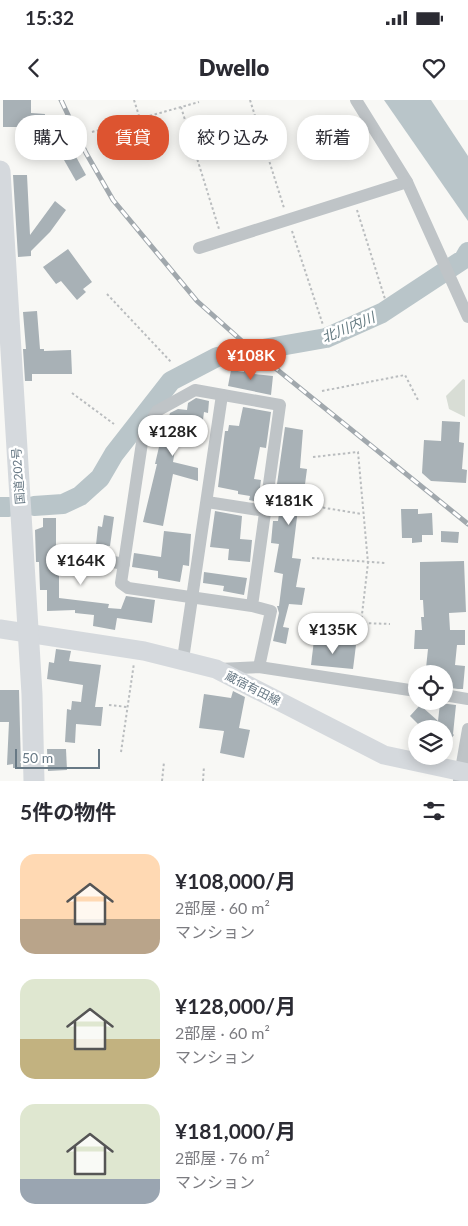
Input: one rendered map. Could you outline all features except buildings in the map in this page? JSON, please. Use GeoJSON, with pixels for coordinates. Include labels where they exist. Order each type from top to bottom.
{"type":"FeatureCollection","features":[{"type":"Feature","properties":{"kind":"highway","name":"国道202号"},"geometry":{"type":"LineString","coordinates":[[0,171],[28,633],[34,781]]}},
{"type":"Feature","properties":{"kind":"main road","name":"蔵宿有田線"},"geometry":{"type":"LineString","coordinates":[[0,629],[183,659],[216,669],[384,755],[462,775]]}},
{"type":"Feature","properties":{"kind":"street"},"geometry":{"type":"LineString","coordinates":[[356,100],[407,182],[468,317]]}},
{"type":"Feature","properties":{"kind":"street"},"geometry":{"type":"LineString","coordinates":[[199,248],[407,182]]}},
{"type":"Feature","properties":{"kind":"street"},"geometry":{"type":"LineString","coordinates":[[252,606],[280,405],[195,390],[158,411],[143,436],[121,583],[128,588],[252,606],[271,611],[259,667]]}},
{"type":"Feature","properties":{"kind":"street"},"geometry":{"type":"LineString","coordinates":[[183,659],[194,597],[222,395]]}},
{"type":"Feature","properties":{"kind":"street"},"geometry":{"type":"LineString","coordinates":[[207,502],[265,511]]}},
{"type":"Feature","properties":{"kind":"street"},"geometry":{"type":"LineString","coordinates":[[97,559],[124,564]]}},
{"type":"Feature","properties":{"kind":"street"},"geometry":{"type":"LineString","coordinates":[[216,669],[259,667],[408,690]]}},
{"type":"Feature","properties":{"kind":"street"},"geometry":{"type":"LineString","coordinates":[[453,696],[468,699]]}},
{"type":"Feature","properties":{"kind":"street"},"geometry":{"type":"LineString","coordinates":[[462,775],[468,728]]}},
{"type":"Feature","properties":{"kind":"path"},"geometry":{"type":"LineString","coordinates":[[134,100],[139,115]]}},
{"type":"Feature","properties":{"kind":"path"},"geometry":{"type":"LineString","coordinates":[[250,100],[285,212]]}},
{"type":"Feature","properties":{"kind":"path"},"geometry":{"type":"LineString","coordinates":[[154,115],[200,102]]}},
{"type":"Feature","properties":{"kind":"path"},"geometry":{"type":"LineString","coordinates":[[181,107],[220,233]]}},
{"type":"Feature","properties":{"kind":"path"},"geometry":{"type":"LineString","coordinates":[[92,132],[97,131]]}},
{"type":"Feature","properties":{"kind":"path"},"geometry":{"type":"LineString","coordinates":[[356,207],[385,299]]}},
{"type":"Feature","properties":{"kind":"path"},"geometry":{"type":"LineString","coordinates":[[291,228],[323,325]]}},
{"type":"Feature","properties":{"kind":"path"},"geometry":{"type":"LineString","coordinates":[[107,294],[172,363]]}},
{"type":"Feature","properties":{"kind":"path"},"geometry":{"type":"LineString","coordinates":[[322,391],[405,374],[418,400]]}},
{"type":"Feature","properties":{"kind":"path"},"geometry":{"type":"LineString","coordinates":[[72,393],[114,424]]}},
{"type":"Feature","properties":{"kind":"path"},"geometry":{"type":"LineString","coordinates":[[312,458],[358,452],[362,514],[368,562],[362,623],[390,624]]}},
{"type":"Feature","properties":{"kind":"path"},"geometry":{"type":"LineString","coordinates":[[313,506],[362,514]]}},
{"type":"Feature","properties":{"kind":"path"},"geometry":{"type":"LineString","coordinates":[[312,558],[386,563]]}},
{"type":"Feature","properties":{"kind":"path"},"geometry":{"type":"LineString","coordinates":[[121,752],[134,662]]}},
{"type":"Feature","properties":{"kind":"path"},"geometry":{"type":"LineString","coordinates":[[109,705],[128,708]]}},
{"type":"Feature","properties":{"kind":"path"},"geometry":{"type":"LineString","coordinates":[[162,781],[164,762]]}},
{"type":"Feature","properties":{"kind":"path"},"geometry":{"type":"LineString","coordinates":[[203,781],[204,766]]}},
{"type":"Feature","properties":{"kind":"shaded area"},"geometry":{"type":"Polygon","coordinates":[[[384,100],[431,100],[468,156],[468,221],[384,100]]]}},
{"type":"Feature","properties":{"kind":"shaded area"},"geometry":{"type":"Polygon","coordinates":[[[463,379],[465,380],[465,417],[449,409],[446,396],[463,379]]]}},
{"type":"Feature","properties":{"kind":"waterway","name":"北川内川"},"geometry":{"type":"LineString","coordinates":[[34,506],[63,504],[80,496],[100,478],[114,454],[171,381],[217,357],[326,338],[382,313],[464,259],[468,252]]}},
{"type":"Feature","properties":{"kind":"waterway","name":"北川内川"},"geometry":{"type":"LineString","coordinates":[[0,507],[9,507]]}},
{"type":"Feature","properties":{"kind":"railway"},"geometry":{"type":"LineString","coordinates":[[61,100],[86,153],[113,200],[197,301],[243,342],[468,524]]}}]}
